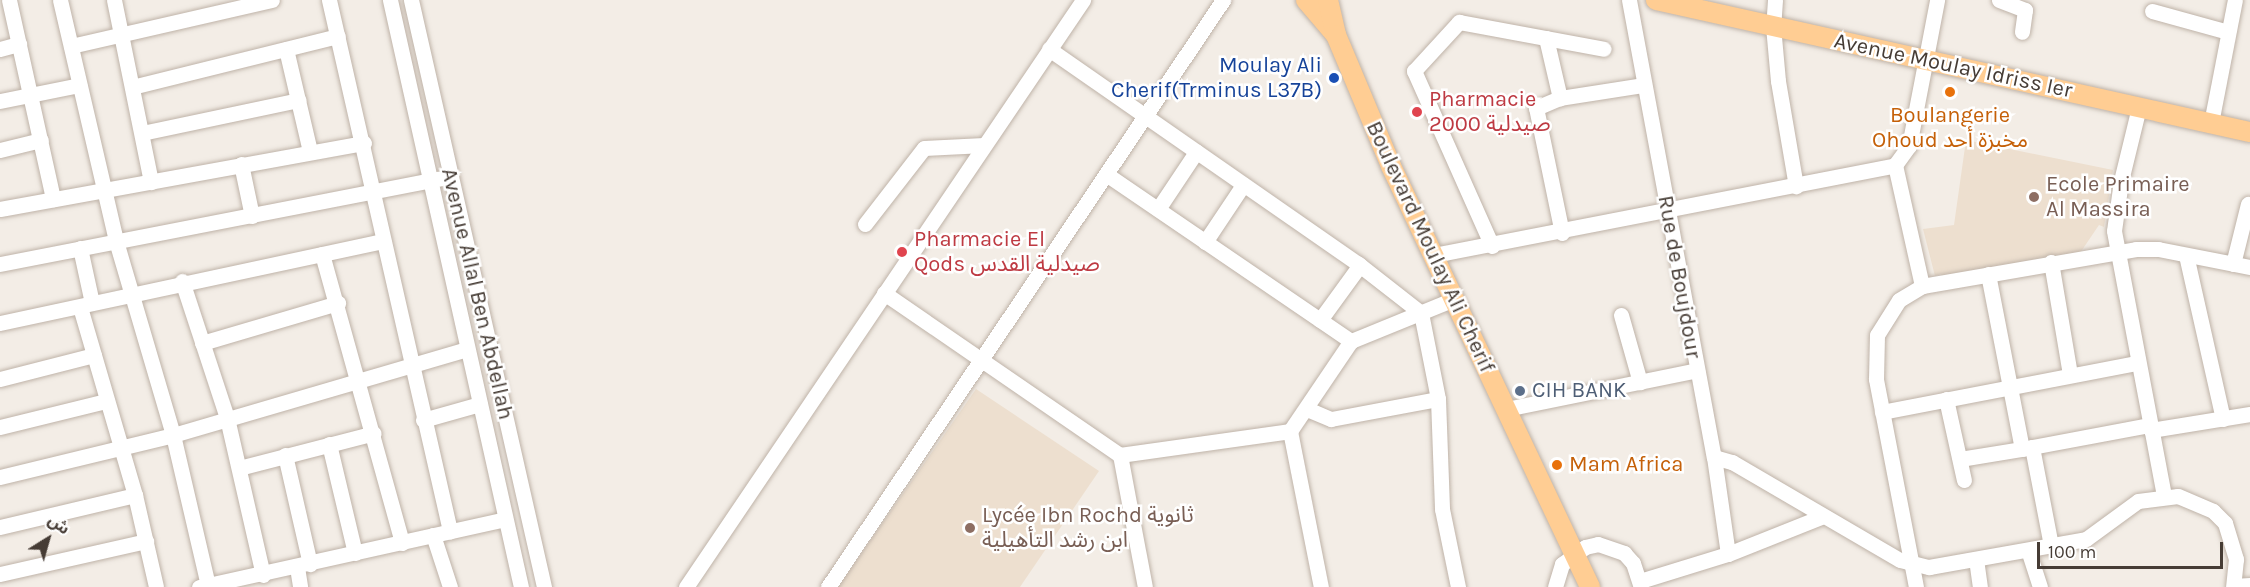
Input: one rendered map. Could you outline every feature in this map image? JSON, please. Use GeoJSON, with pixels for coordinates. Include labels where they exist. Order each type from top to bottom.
{"type":"FeatureCollection","features":[{"type":"Feature","properties":{"kind":"main road","name":"Boulevard Moulay Ali Cherif"},"geometry":{"type":"LineString","coordinates":[[1306,0],[1336,35]]}},
{"type":"Feature","properties":{"kind":"main road","name":"Boulevard Moulay Ali Cherif"},"geometry":{"type":"LineString","coordinates":[[1328,0],[1336,35],[1391,166],[1590,587]]}},
{"type":"Feature","properties":{"kind":"main road","name":"Avenue Moulay Idriss Ier"},"geometry":{"type":"LineString","coordinates":[[1656,0],[2250,132]]}},
{"type":"Feature","properties":{"kind":"street"},"geometry":{"type":"LineString","coordinates":[[9,0],[53,199]]}},
{"type":"Feature","properties":{"kind":"street"},"geometry":{"type":"LineString","coordinates":[[60,0],[116,241],[173,435],[204,586],[263,575],[506,519]]}},
{"type":"Feature","properties":{"kind":"street"},"geometry":{"type":"LineString","coordinates":[[114,0],[151,182]]}},
{"type":"Feature","properties":{"kind":"street"},"geometry":{"type":"LineString","coordinates":[[71,46],[272,0]]}},
{"type":"Feature","properties":{"kind":"street"},"geometry":{"type":"LineString","coordinates":[[329,0],[364,142],[410,364],[450,531]]}},
{"type":"Feature","properties":{"kind":"street","name":"Avenue Allal Ben Abdellah"},"geometry":{"type":"LineString","coordinates":[[390,0],[521,587]]}},
{"type":"Feature","properties":{"kind":"street","name":"Avenue Allal Ben Abdellah"},"geometry":{"type":"LineString","coordinates":[[411,0],[543,587]]}},
{"type":"Feature","properties":{"kind":"street"},"geometry":{"type":"LineString","coordinates":[[686,587],[1083,0]]}},
{"type":"Feature","properties":{"kind":"street"},"geometry":{"type":"LineString","coordinates":[[828,587],[1222,0]]}},
{"type":"Feature","properties":{"kind":"street","name":"Rue de Boujdour"},"geometry":{"type":"LineString","coordinates":[[1629,0],[1714,457],[1728,554]]}},
{"type":"Feature","properties":{"kind":"street"},"geometry":{"type":"LineString","coordinates":[[1775,0],[1773,26],[1796,186]]}},
{"type":"Feature","properties":{"kind":"street"},"geometry":{"type":"LineString","coordinates":[[1434,255],[1562,233],[1894,165],[1909,146],[1937,0]]}},
{"type":"Feature","properties":{"kind":"street"},"geometry":{"type":"LineString","coordinates":[[2000,0],[2025,10],[2022,32]]}},
{"type":"Feature","properties":{"kind":"street"},"geometry":{"type":"LineString","coordinates":[[2211,123],[2235,0]]}},
{"type":"Feature","properties":{"kind":"street"},"geometry":{"type":"LineString","coordinates":[[2152,11],[2228,32]]}},
{"type":"Feature","properties":{"kind":"street"},"geometry":{"type":"LineString","coordinates":[[1492,246],[1414,71],[1459,22],[1604,49]]}},
{"type":"Feature","properties":{"kind":"street"},"geometry":{"type":"LineString","coordinates":[[132,87],[338,36]]}},
{"type":"Feature","properties":{"kind":"street"},"geometry":{"type":"LineString","coordinates":[[1546,38],[1560,98]]}},
{"type":"Feature","properties":{"kind":"street"},"geometry":{"type":"LineString","coordinates":[[0,49],[19,44]]}},
{"type":"Feature","properties":{"kind":"street"},"geometry":{"type":"LineString","coordinates":[[1049,49],[1360,265],[1421,313],[1438,399],[1439,486],[1458,587]]}},
{"type":"Feature","properties":{"kind":"street"},"geometry":{"type":"LineString","coordinates":[[286,50],[310,151]]}},
{"type":"Feature","properties":{"kind":"street"},"geometry":{"type":"LineString","coordinates":[[0,101],[79,85]]}},
{"type":"Feature","properties":{"kind":"street"},"geometry":{"type":"LineString","coordinates":[[1562,233],[1535,114],[1538,105],[1560,98],[1643,85]]}},
{"type":"Feature","properties":{"kind":"street"},"geometry":{"type":"LineString","coordinates":[[142,133],[299,100]]}},
{"type":"Feature","properties":{"kind":"street"},"geometry":{"type":"LineString","coordinates":[[2139,107],[2121,180],[2114,231],[2137,363],[2164,495]]}},
{"type":"Feature","properties":{"kind":"street"},"geometry":{"type":"LineString","coordinates":[[0,150],[41,140]]}},
{"type":"Feature","properties":{"kind":"street"},"geometry":{"type":"LineString","coordinates":[[0,209],[364,142]]}},
{"type":"Feature","properties":{"kind":"street"},"geometry":{"type":"LineString","coordinates":[[865,224],[924,148],[984,145]]}},
{"type":"Feature","properties":{"kind":"street"},"geometry":{"type":"LineString","coordinates":[[1158,209],[1196,152]]}},
{"type":"Feature","properties":{"kind":"street"},"geometry":{"type":"LineString","coordinates":[[241,164],[252,216]]}},
{"type":"Feature","properties":{"kind":"street"},"geometry":{"type":"LineString","coordinates":[[1894,165],[1922,286]]}},
{"type":"Feature","properties":{"kind":"street"},"geometry":{"type":"LineString","coordinates":[[1106,174],[1351,341]]}},
{"type":"Feature","properties":{"kind":"street"},"geometry":{"type":"LineString","coordinates":[[0,264],[374,193],[450,176]]}},
{"type":"Feature","properties":{"kind":"street"},"geometry":{"type":"LineString","coordinates":[[1205,242],[1243,185]]}},
{"type":"Feature","properties":{"kind":"street"},"geometry":{"type":"LineString","coordinates":[[2233,264],[2248,204]]}},
{"type":"Feature","properties":{"kind":"street"},"geometry":{"type":"LineString","coordinates":[[0,323],[182,281],[383,241]]}},
{"type":"Feature","properties":{"kind":"street"},"geometry":{"type":"LineString","coordinates":[[80,248],[94,355],[135,495],[156,587]]}},
{"type":"Feature","properties":{"kind":"street"},"geometry":{"type":"LineString","coordinates":[[1916,587],[1876,379],[1877,335],[1899,300],[1922,286],[2116,252],[2158,249],[2250,267]]}},
{"type":"Feature","properties":{"kind":"street"},"geometry":{"type":"LineString","coordinates":[[322,254],[374,433],[402,543]]}},
{"type":"Feature","properties":{"kind":"street"},"geometry":{"type":"LineString","coordinates":[[2186,255],[2223,418]]}},
{"type":"Feature","properties":{"kind":"street"},"geometry":{"type":"LineString","coordinates":[[2051,262],[2070,374]]}},
{"type":"Feature","properties":{"kind":"street"},"geometry":{"type":"LineString","coordinates":[[1320,320],[1360,265]]}},
{"type":"Feature","properties":{"kind":"street"},"geometry":{"type":"LineString","coordinates":[[1988,274],[2009,387],[2027,448],[2051,546]]}},
{"type":"Feature","properties":{"kind":"street"},"geometry":{"type":"LineString","coordinates":[[182,281],[227,418],[263,575]]}},
{"type":"Feature","properties":{"kind":"street"},"geometry":{"type":"LineString","coordinates":[[884,293],[982,358],[1120,455],[1290,431],[1307,410],[1351,341],[1454,299]]}},
{"type":"Feature","properties":{"kind":"street"},"geometry":{"type":"LineString","coordinates":[[202,343],[338,303]]}},
{"type":"Feature","properties":{"kind":"street"},"geometry":{"type":"LineString","coordinates":[[1621,315],[1640,382]]}},
{"type":"Feature","properties":{"kind":"street"},"geometry":{"type":"LineString","coordinates":[[0,477],[173,435],[358,378],[467,349]]}},
{"type":"Feature","properties":{"kind":"street"},"geometry":{"type":"LineString","coordinates":[[0,379],[94,355]]}},
{"type":"Feature","properties":{"kind":"street"},"geometry":{"type":"LineString","coordinates":[[1882,412],[2070,374],[2137,363]]}},
{"type":"Feature","properties":{"kind":"street"},"geometry":{"type":"LineString","coordinates":[[1506,409],[1697,370]]}},
{"type":"Feature","properties":{"kind":"street"},"geometry":{"type":"LineString","coordinates":[[1307,410],[1331,419],[1438,399]]}},
{"type":"Feature","properties":{"kind":"street"},"geometry":{"type":"LineString","coordinates":[[1946,399],[1964,480]]}},
{"type":"Feature","properties":{"kind":"street"},"geometry":{"type":"LineString","coordinates":[[0,427],[106,400]]}},
{"type":"Feature","properties":{"kind":"street"},"geometry":{"type":"LineString","coordinates":[[423,420],[480,404]]}},
{"type":"Feature","properties":{"kind":"street"},"geometry":{"type":"LineString","coordinates":[[1960,459],[2150,427],[2250,414]]}},
{"type":"Feature","properties":{"kind":"street"},"geometry":{"type":"LineString","coordinates":[[1290,431],[1321,587]]}},
{"type":"Feature","properties":{"kind":"street"},"geometry":{"type":"LineString","coordinates":[[239,468],[374,433]]}},
{"type":"Feature","properties":{"kind":"street"},"geometry":{"type":"LineString","coordinates":[[329,444],[355,553]]}},
{"type":"Feature","properties":{"kind":"street"},"geometry":{"type":"LineString","coordinates":[[285,455],[303,566],[300,587]]}},
{"type":"Feature","properties":{"kind":"street"},"geometry":{"type":"LineString","coordinates":[[1120,455],[1145,587]]}},
{"type":"Feature","properties":{"kind":"street"},"geometry":{"type":"LineString","coordinates":[[1714,457],[1732,462],[1821,517],[1913,565],[1929,567],[2051,546],[2094,536],[2138,501],[2164,495],[2193,501],[2213,511],[2225,523],[2236,559],[2234,587],[2250,585]]}},
{"type":"Feature","properties":{"kind":"street"},"geometry":{"type":"LineString","coordinates":[[0,527],[135,495]]}},
{"type":"Feature","properties":{"kind":"street"},"geometry":{"type":"LineString","coordinates":[[1555,587],[1562,564],[1574,553],[1598,544],[1612,547],[1634,563],[1641,584],[1728,554],[1821,517]]}},
{"type":"Feature","properties":{"kind":"street"},"geometry":{"type":"LineString","coordinates":[[433,535],[450,587]]}},
{"type":"Feature","properties":{"kind":"street"},"geometry":{"type":"LineString","coordinates":[[0,574],[146,541]]}},
{"type":"Feature","properties":{"kind":"street"},"geometry":{"type":"LineString","coordinates":[[2028,550],[2040,587]]}},
{"type":"Feature","properties":{"kind":"street"},"geometry":{"type":"LineString","coordinates":[[1976,559],[1980,587]]}},
{"type":"Feature","properties":{"kind":"shaded area","name":"Ecole Primaire Al Massira"},"geometry":{"type":"Polygon","coordinates":[[[1966,140],[2113,170],[2104,227],[2099,225],[2080,253],[1943,279],[1941,274],[1935,276],[1923,229],[1954,225],[1966,140]]]}},
{"type":"Feature","properties":{"kind":"shaded area","name":"Lycée Ibn Rochd ثانوية ابن رشد التأهيلية"},"geometry":{"type":"Polygon","coordinates":[[[976,389],[1099,471],[1020,587],[838,587],[976,389]]]}},
{"type":"Feature","properties":{"kind":"place","name":"Moulay Ali Cherif(Trminus L37B)"},"geometry":{"type":"Point","coordinates":[1334,78]}},
{"type":"Feature","properties":{"kind":"place","name":"Boulangerie Ohoud مخبزة أحد"},"geometry":{"type":"Point","coordinates":[1950,92]}},
{"type":"Feature","properties":{"kind":"place","name":"Pharmacie 2000 صيدلية"},"geometry":{"type":"Point","coordinates":[1417,112]}},
{"type":"Feature","properties":{"kind":"place","name":"Ecole Primaire Al Massira"},"geometry":{"type":"Point","coordinates":[2034,197]}},
{"type":"Feature","properties":{"kind":"place","name":"Pharmacie El Qods صيدلية القدس"},"geometry":{"type":"Point","coordinates":[902,252]}},
{"type":"Feature","properties":{"kind":"place","name":"CIH BANK"},"geometry":{"type":"Point","coordinates":[1520,391]}},
{"type":"Feature","properties":{"kind":"place","name":"Mam Africa"},"geometry":{"type":"Point","coordinates":[1557,465]}},
{"type":"Feature","properties":{"kind":"place","name":"Lycée Ibn Rochd ثانوية ابن رشد التأهيلية"},"geometry":{"type":"Point","coordinates":[970,528]}}]}
